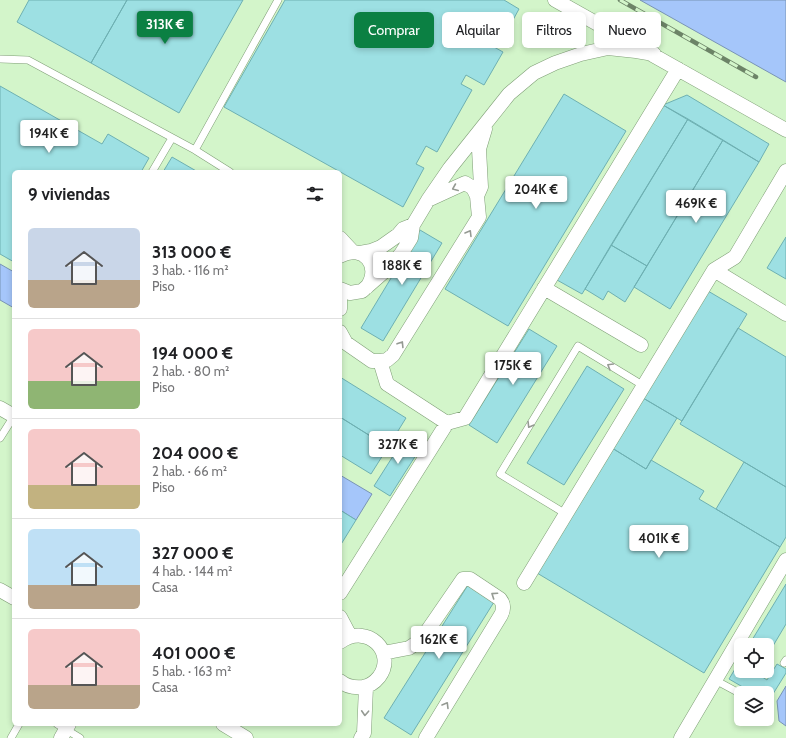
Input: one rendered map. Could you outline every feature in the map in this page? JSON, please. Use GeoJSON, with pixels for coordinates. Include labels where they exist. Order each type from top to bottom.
{"type":"FeatureCollection","features":[{"type":"Feature","properties":{"kind":"street"},"geometry":{"type":"LineString","coordinates":[[555,0],[654,54],[786,130]]}},
{"type":"Feature","properties":{"kind":"street"},"geometry":{"type":"LineString","coordinates":[[342,290],[350,293],[356,293],[367,287],[401,254],[411,238],[413,225],[450,168],[509,94],[534,73],[555,63],[581,54],[608,48],[654,54]]}},
{"type":"Feature","properties":{"kind":"street"},"geometry":{"type":"LineString","coordinates":[[380,361],[387,384],[447,422],[465,418],[678,69]]}},
{"type":"Feature","properties":{"kind":"street"},"geometry":{"type":"LineString","coordinates":[[477,196],[481,187],[479,149],[487,121]]}},
{"type":"Feature","properties":{"kind":"street"},"geometry":{"type":"LineString","coordinates":[[524,583],[714,270],[735,257],[786,171]]}},
{"type":"Feature","properties":{"kind":"street"},"geometry":{"type":"LineString","coordinates":[[342,337],[346,343],[372,361],[387,360],[398,349],[478,217],[477,196],[473,188],[465,183],[428,200]]}},
{"type":"Feature","properties":{"kind":"street"},"geometry":{"type":"LineString","coordinates":[[351,253],[371,251],[381,247],[398,235],[403,229],[413,225]]}},
{"type":"Feature","properties":{"kind":"street"},"geometry":{"type":"LineString","coordinates":[[342,241],[351,253],[366,257],[370,262],[373,268],[373,275],[371,282],[367,287]]}},
{"type":"Feature","properties":{"kind":"street"},"geometry":{"type":"LineString","coordinates":[[714,270],[786,314]]}},
{"type":"Feature","properties":{"kind":"street"},"geometry":{"type":"LineString","coordinates":[[544,288],[641,345]]}},
{"type":"Feature","properties":{"kind":"street"},"geometry":{"type":"LineString","coordinates":[[0,408],[12,415]]}},
{"type":"Feature","properties":{"kind":"street"},"geometry":{"type":"LineString","coordinates":[[342,590],[447,422]]}},
{"type":"Feature","properties":{"kind":"street"},"geometry":{"type":"LineString","coordinates":[[681,738],[786,560]]}},
{"type":"Feature","properties":{"kind":"street"},"geometry":{"type":"LineString","coordinates":[[383,653],[409,648],[421,640],[463,579],[470,579],[500,599],[503,607],[502,615],[426,738]]}},
{"type":"Feature","properties":{"kind":"street"},"geometry":{"type":"LineString","coordinates":[[0,590],[12,597]]}},
{"type":"Feature","properties":{"kind":"street"},"geometry":{"type":"LineString","coordinates":[[342,626],[345,639],[360,635],[370,638],[378,644],[383,653],[384,664],[382,673],[375,682],[366,687],[356,688],[346,686],[342,683]]}},
{"type":"Feature","properties":{"kind":"street"},"geometry":{"type":"LineString","coordinates":[[361,738],[364,733],[366,687]]}},
{"type":"Feature","properties":{"kind":"street"},"geometry":{"type":"LineString","coordinates":[[226,726],[246,738]]}},
{"type":"Feature","properties":{"kind":"lane"},"geometry":{"type":"LineString","coordinates":[[195,150],[278,0]]}},
{"type":"Feature","properties":{"kind":"lane"},"geometry":{"type":"LineString","coordinates":[[0,60],[28,60],[195,150],[227,170]]}},
{"type":"Feature","properties":{"kind":"lane"},"geometry":{"type":"LineString","coordinates":[[153,170],[172,138]]}},
{"type":"Feature","properties":{"kind":"lane"},"geometry":{"type":"LineString","coordinates":[[566,514],[500,474],[578,346],[644,386]]}},
{"type":"Feature","properties":{"kind":"lane"},"geometry":{"type":"LineString","coordinates":[[0,438],[12,419]]}},
{"type":"Feature","properties":{"kind":"lane"},"geometry":{"type":"LineString","coordinates":[[716,680],[734,690]]}},
{"type":"Feature","properties":{"kind":"lane"},"geometry":{"type":"LineString","coordinates":[[11,738],[18,726]]}},
{"type":"Feature","properties":{"kind":"lane"},"geometry":{"type":"LineString","coordinates":[[64,729],[80,738]]}},
{"type":"Feature","properties":{"kind":"water"},"geometry":{"type":"Polygon","coordinates":[[[640,0],[786,0],[786,82],[640,0]]]}},
{"type":"Feature","properties":{"kind":"water"},"geometry":{"type":"Polygon","coordinates":[[[0,264],[12,271],[12,307],[0,300],[0,264]]]}},
{"type":"Feature","properties":{"kind":"water"},"geometry":{"type":"Polygon","coordinates":[[[342,476],[372,494],[356,520],[342,511],[342,476]]]}},
{"type":"Feature","properties":{"kind":"water"},"geometry":{"type":"Polygon","coordinates":[[[786,686],[786,726],[779,721],[777,701],[786,686]]]}},
{"type":"Feature","properties":{"kind":"building"},"geometry":{"type":"Polygon","coordinates":[[[29,0],[127,0],[91,63],[17,22],[29,0]]]}},
{"type":"Feature","properties":{"kind":"building"},"geometry":{"type":"Polygon","coordinates":[[[127,0],[243,0],[179,113],[91,63],[127,0]]]}},
{"type":"Feature","properties":{"kind":"building"},"geometry":{"type":"Polygon","coordinates":[[[285,0],[504,0],[519,9],[514,18],[514,12],[442,12],[442,48],[496,48],[503,52],[484,85],[466,75],[461,84],[472,90],[437,152],[426,146],[416,164],[424,168],[403,207],[342,173],[342,170],[337,170],[224,107],[285,0]]]}},
{"type":"Feature","properties":{"kind":"building"},"geometry":{"type":"Polygon","coordinates":[[[0,86],[102,144],[108,134],[149,158],[142,170],[12,170],[12,261],[0,254],[0,86]]]}},
{"type":"Feature","properties":{"kind":"building"},"geometry":{"type":"Polygon","coordinates":[[[564,94],[626,131],[508,326],[445,289],[564,94]]]}},
{"type":"Feature","properties":{"kind":"building"},"geometry":{"type":"Polygon","coordinates":[[[687,95],[769,144],[759,162],[663,105],[687,95]]]}},
{"type":"Feature","properties":{"kind":"building"},"geometry":{"type":"Polygon","coordinates":[[[663,105],[688,119],[582,294],[557,280],[663,105]]]}},
{"type":"Feature","properties":{"kind":"building"},"geometry":{"type":"Polygon","coordinates":[[[688,119],[723,140],[647,266],[611,245],[688,119]]]}},
{"type":"Feature","properties":{"kind":"building"},"geometry":{"type":"Polygon","coordinates":[[[723,140],[759,162],[670,309],[634,287],[723,140]]]}},
{"type":"Feature","properties":{"kind":"building"},"geometry":{"type":"Polygon","coordinates":[[[172,157],[195,170],[164,170],[172,157]]]}},
{"type":"Feature","properties":{"kind":"building"},"geometry":{"type":"Polygon","coordinates":[[[420,230],[442,243],[383,341],[361,328],[420,230]]]}},
{"type":"Feature","properties":{"kind":"building"},"geometry":{"type":"Polygon","coordinates":[[[786,237],[786,279],[767,268],[786,237]]]}},
{"type":"Feature","properties":{"kind":"building"},"geometry":{"type":"Polygon","coordinates":[[[611,245],[647,266],[625,302],[608,291],[603,300],[585,289],[611,245]]]}},
{"type":"Feature","properties":{"kind":"building"},"geometry":{"type":"Polygon","coordinates":[[[708,291],[747,314],[682,421],[643,398],[708,291]]]}},
{"type":"Feature","properties":{"kind":"building"},"geometry":{"type":"Polygon","coordinates":[[[738,328],[786,357],[786,487],[680,424],[738,328]]]}},
{"type":"Feature","properties":{"kind":"building"},"geometry":{"type":"Polygon","coordinates":[[[529,329],[557,346],[497,443],[469,425],[529,329]]]}},
{"type":"Feature","properties":{"kind":"building"},"geometry":{"type":"Polygon","coordinates":[[[587,366],[624,389],[564,485],[527,463],[587,366]]]}},
{"type":"Feature","properties":{"kind":"building"},"geometry":{"type":"Polygon","coordinates":[[[342,378],[406,418],[388,447],[342,418],[342,378]]]}},
{"type":"Feature","properties":{"kind":"building"},"geometry":{"type":"Polygon","coordinates":[[[643,398],[677,418],[646,469],[612,448],[643,398]]]}},
{"type":"Feature","properties":{"kind":"building"},"geometry":{"type":"Polygon","coordinates":[[[342,418],[388,447],[371,474],[342,456],[342,418]]]}},
{"type":"Feature","properties":{"kind":"building"},"geometry":{"type":"Polygon","coordinates":[[[407,434],[423,444],[390,496],[374,486],[407,434]]]}},
{"type":"Feature","properties":{"kind":"building"},"geometry":{"type":"Polygon","coordinates":[[[612,448],[646,469],[651,460],[704,491],[699,499],[780,547],[704,673],[537,573],[612,448]]]}},
{"type":"Feature","properties":{"kind":"building"},"geometry":{"type":"Polygon","coordinates":[[[744,462],[786,487],[786,537],[780,547],[716,509],[744,462]]]}},
{"type":"Feature","properties":{"kind":"building"},"geometry":{"type":"Polygon","coordinates":[[[342,511],[356,520],[342,543],[342,511]]]}},
{"type":"Feature","properties":{"kind":"building"},"geometry":{"type":"Polygon","coordinates":[[[786,584],[786,624],[774,644],[774,638],[753,638],[786,584]]]}},
{"type":"Feature","properties":{"kind":"building"},"geometry":{"type":"Polygon","coordinates":[[[468,585],[494,602],[411,735],[384,718],[468,585]]]}},
{"type":"Feature","properties":{"kind":"building"},"geometry":{"type":"Polygon","coordinates":[[[777,664],[786,669],[786,673],[774,692],[774,686],[741,686],[729,679],[734,671],[734,678],[764,678],[767,680],[768,678],[774,678],[774,669],[777,664]]]}},
{"type":"Feature","properties":{"kind":"railway"},"geometry":{"type":"LineString","coordinates":[[620,0],[756,77]]}}]}
